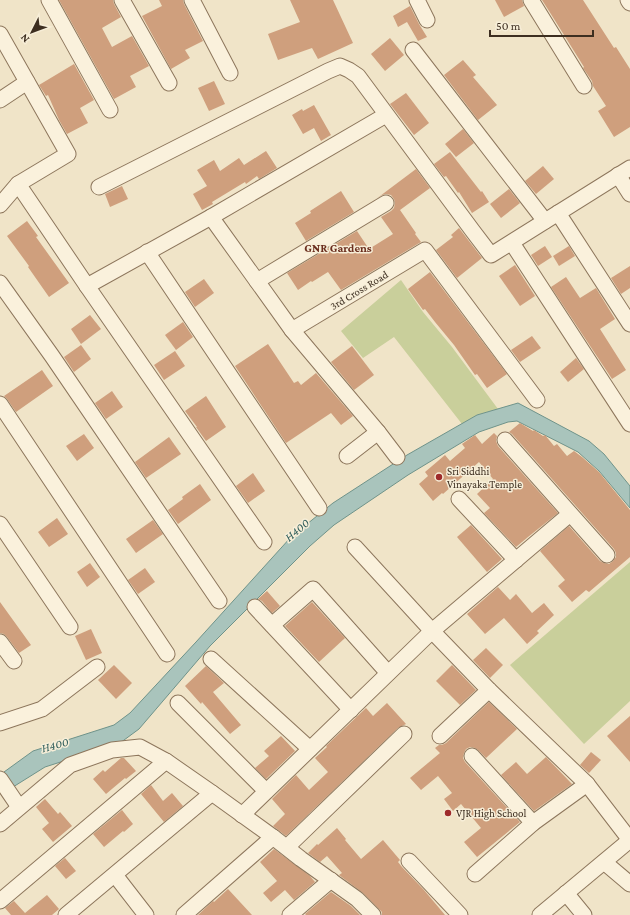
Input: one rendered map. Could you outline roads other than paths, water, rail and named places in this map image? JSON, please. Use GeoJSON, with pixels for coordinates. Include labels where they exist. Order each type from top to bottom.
{"type":"FeatureCollection","features":[{"type":"Feature","properties":{"kind":"street"},"geometry":{"type":"LineString","coordinates":[[49,0],[110,110]]}},
{"type":"Feature","properties":{"kind":"street"},"geometry":{"type":"LineString","coordinates":[[122,0],[168,83]]}},
{"type":"Feature","properties":{"kind":"street"},"geometry":{"type":"LineString","coordinates":[[192,0],[230,73]]}},
{"type":"Feature","properties":{"kind":"street"},"geometry":{"type":"LineString","coordinates":[[417,0],[427,20]]}},
{"type":"Feature","properties":{"kind":"street"},"geometry":{"type":"LineString","coordinates":[[531,0],[584,86]]}},
{"type":"Feature","properties":{"kind":"street"},"geometry":{"type":"LineString","coordinates":[[0,34],[68,154],[18,184],[1,199]]}},
{"type":"Feature","properties":{"kind":"street"},"geometry":{"type":"LineString","coordinates":[[413,50],[552,217],[630,324]]}},
{"type":"Feature","properties":{"kind":"street"},"geometry":{"type":"LineString","coordinates":[[99,187],[340,66],[358,76],[491,255],[624,172],[630,194]]}},
{"type":"Feature","properties":{"kind":"street"},"geometry":{"type":"LineString","coordinates":[[0,100],[27,82]]}},
{"type":"Feature","properties":{"kind":"street"},"geometry":{"type":"LineString","coordinates":[[87,286],[211,217],[386,115]]}},
{"type":"Feature","properties":{"kind":"street"},"geometry":{"type":"LineString","coordinates":[[18,184],[264,542]]}},
{"type":"Feature","properties":{"kind":"street"},"geometry":{"type":"LineString","coordinates":[[257,281],[386,203]]}},
{"type":"Feature","properties":{"kind":"street"},"geometry":{"type":"LineString","coordinates":[[211,217],[292,330],[398,457]]}},
{"type":"Feature","properties":{"kind":"street"},"geometry":{"type":"LineString","coordinates":[[512,242],[630,424]]}},
{"type":"Feature","properties":{"kind":"street","name":"3rd Cross Road"},"geometry":{"type":"LineString","coordinates":[[292,330],[425,250],[537,400]]}},
{"type":"Feature","properties":{"kind":"street"},"geometry":{"type":"LineString","coordinates":[[148,252],[319,508]]}},
{"type":"Feature","properties":{"kind":"street"},"geometry":{"type":"LineString","coordinates":[[0,283],[52,356],[219,601]]}},
{"type":"Feature","properties":{"kind":"street"},"geometry":{"type":"LineString","coordinates":[[0,404],[167,654]]}},
{"type":"Feature","properties":{"kind":"street"},"geometry":{"type":"LineString","coordinates":[[347,456],[378,432]]}},
{"type":"Feature","properties":{"kind":"street"},"geometry":{"type":"LineString","coordinates":[[505,440],[607,555]]}},
{"type":"Feature","properties":{"kind":"street"},"geometry":{"type":"LineString","coordinates":[[459,499],[516,560]]}},
{"type":"Feature","properties":{"kind":"street"},"geometry":{"type":"LineString","coordinates":[[242,815],[432,631],[570,514]]}},
{"type":"Feature","properties":{"kind":"street"},"geometry":{"type":"LineString","coordinates":[[0,524],[70,627]]}},
{"type":"Feature","properties":{"kind":"street"},"geometry":{"type":"LineString","coordinates":[[355,546],[432,631],[489,690],[587,784],[630,840],[540,915]]}},
{"type":"Feature","properties":{"kind":"street"},"geometry":{"type":"LineString","coordinates":[[272,625],[313,589],[388,673]]}},
{"type":"Feature","properties":{"kind":"street"},"geometry":{"type":"LineString","coordinates":[[256,606],[350,710]]}},
{"type":"Feature","properties":{"kind":"street"},"geometry":{"type":"LineString","coordinates":[[0,642],[14,661]]}},
{"type":"Feature","properties":{"kind":"street"},"geometry":{"type":"LineString","coordinates":[[210,659],[310,749]]}},
{"type":"Feature","properties":{"kind":"street"},"geometry":{"type":"LineString","coordinates":[[0,723],[42,709],[97,667]]}},
{"type":"Feature","properties":{"kind":"street"},"geometry":{"type":"LineString","coordinates":[[440,736],[489,690]]}},
{"type":"Feature","properties":{"kind":"street"},"geometry":{"type":"LineString","coordinates":[[178,703],[266,791]]}},
{"type":"Feature","properties":{"kind":"street"},"geometry":{"type":"LineString","coordinates":[[287,847],[404,734]]}},
{"type":"Feature","properties":{"kind":"street"},"geometry":{"type":"LineString","coordinates":[[0,824],[15,802],[70,765],[112,750],[140,747],[166,761],[274,837],[301,859],[357,899],[373,915]]}},
{"type":"Feature","properties":{"kind":"street"},"geometry":{"type":"LineString","coordinates":[[472,756],[533,823]]}},
{"type":"Feature","properties":{"kind":"street"},"geometry":{"type":"LineString","coordinates":[[0,901],[166,761]]}},
{"type":"Feature","properties":{"kind":"street"},"geometry":{"type":"LineString","coordinates":[[1,780],[15,802]]}},
{"type":"Feature","properties":{"kind":"street"},"geometry":{"type":"LineString","coordinates":[[475,874],[533,823],[587,784]]}},
{"type":"Feature","properties":{"kind":"street"},"geometry":{"type":"LineString","coordinates":[[66,915],[212,793]]}},
{"type":"Feature","properties":{"kind":"street"},"geometry":{"type":"LineString","coordinates":[[184,915],[274,837]]}},
{"type":"Feature","properties":{"kind":"street"},"geometry":{"type":"LineString","coordinates":[[409,861],[460,915]]}},
{"type":"Feature","properties":{"kind":"street"},"geometry":{"type":"LineString","coordinates":[[604,862],[630,884]]}},
{"type":"Feature","properties":{"kind":"street"},"geometry":{"type":"LineString","coordinates":[[115,874],[146,915]]}},
{"type":"Feature","properties":{"kind":"street"},"geometry":{"type":"LineString","coordinates":[[293,914],[331,880]]}},
{"type":"Feature","properties":{"kind":"street"},"geometry":{"type":"LineString","coordinates":[[566,893],[584,915]]}},
{"type":"Feature","properties":{"kind":"water","name":"H400"},"geometry":{"type":"Polygon","coordinates":[[[518,403],[589,441],[604,454],[630,486],[630,508],[599,471],[578,452],[517,421],[508,422],[479,432],[408,475],[334,525],[310,546],[210,646],[139,729],[120,743],[45,767],[13,787],[4,772],[33,751],[114,725],[130,713],[291,537],[333,503],[407,455],[477,415],[518,403]]]}},
{"type":"Feature","properties":{"kind":"place","name":"Sri Siddhi Vinayaka Temple"},"geometry":{"type":"Point","coordinates":[439,477]}},
{"type":"Feature","properties":{"kind":"place","name":"VJR High School"},"geometry":{"type":"Point","coordinates":[448,813]}},
{"type":"Feature","properties":{"kind":"district","name":"GNR Gardens"},"geometry":{"type":"Point","coordinates":[338,248]}}]}
